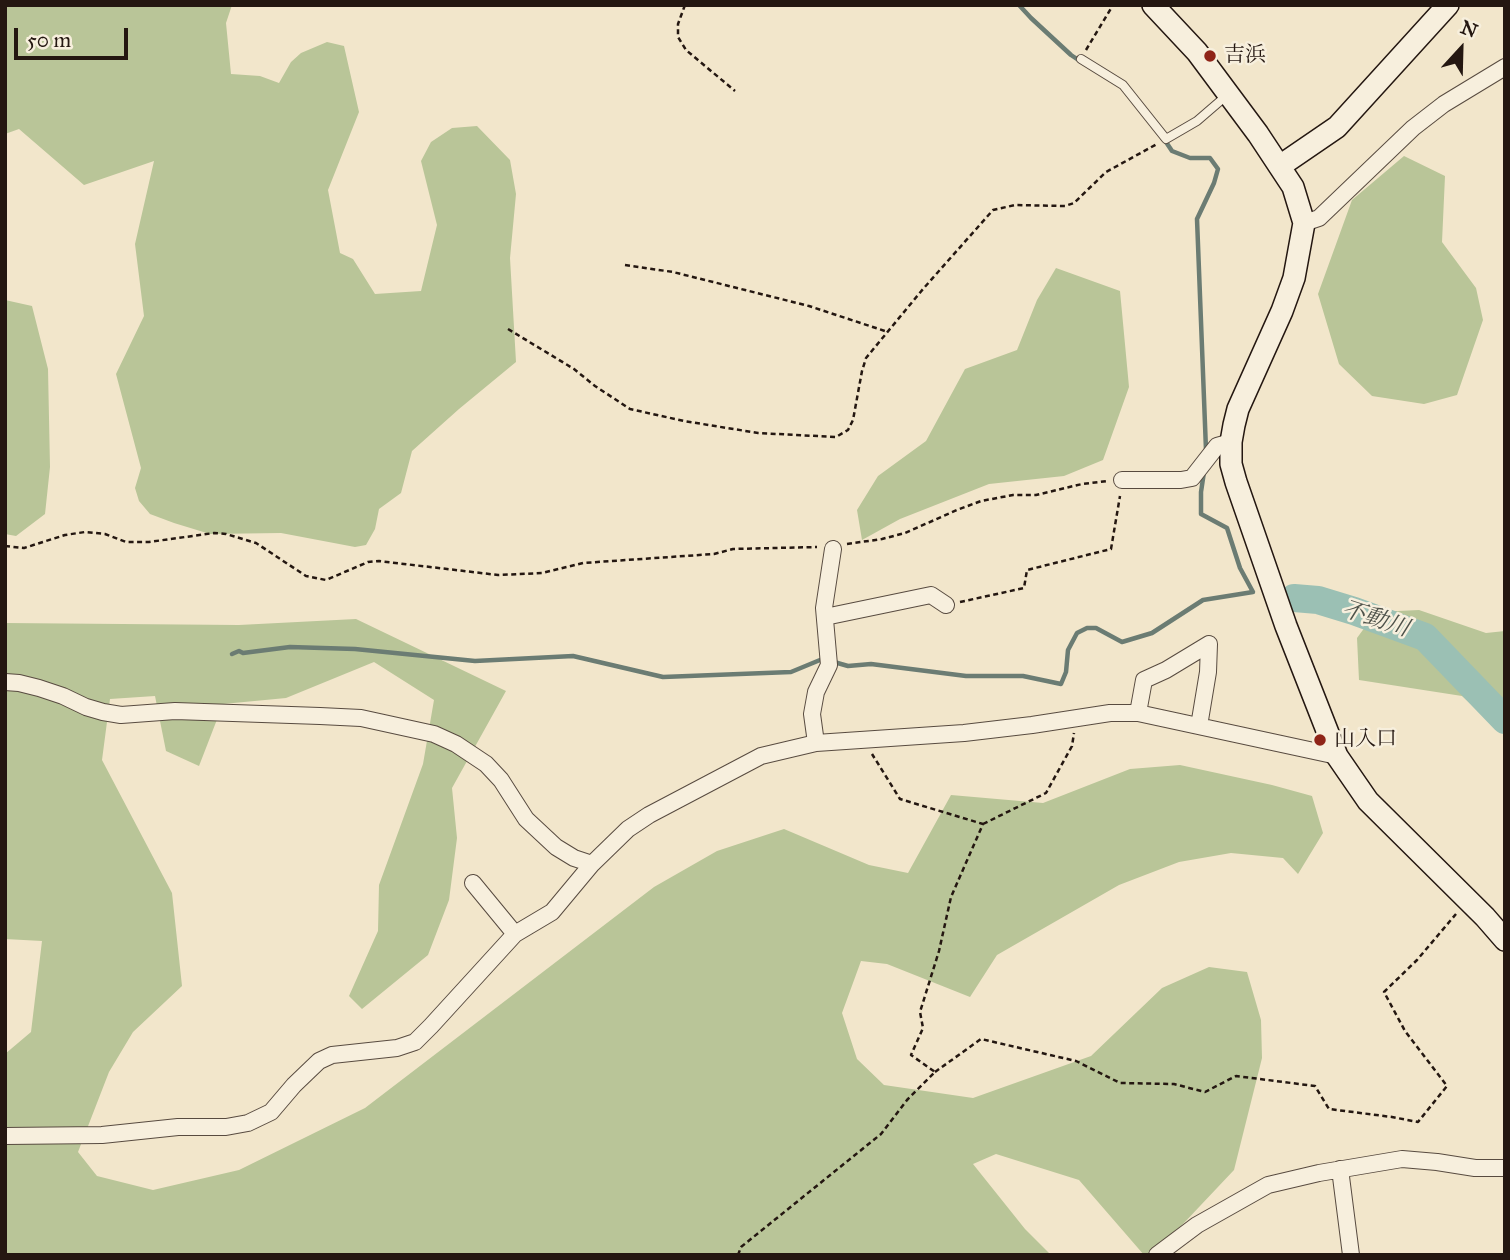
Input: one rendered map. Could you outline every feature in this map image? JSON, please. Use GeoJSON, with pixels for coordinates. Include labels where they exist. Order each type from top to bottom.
{"type":"FeatureCollection","features":[{"type":"Feature","properties":{"kind":"street"},"geometry":{"type":"LineString","coordinates":[[1153,5],[1198,52],[1280,166],[1293,187],[1304,223],[1294,278],[1238,409],[1231,442],[1231,464],[1236,482],[1286,626],[1337,756],[1368,801],[1469,900],[1505,940]]}},
{"type":"Feature","properties":{"kind":"street"},"geometry":{"type":"LineString","coordinates":[[1280,166],[1337,127],[1448,5]]}},
{"type":"Feature","properties":{"kind":"street"},"geometry":{"type":"LineString","coordinates":[[1304,223],[1318,218],[1413,128],[1444,104],[1505,67]]}},
{"type":"Feature","properties":{"kind":"street"},"geometry":{"type":"LineString","coordinates":[[1122,480],[1192,478],[1217,446],[1231,442]]}},
{"type":"Feature","properties":{"kind":"street"},"geometry":{"type":"LineString","coordinates":[[816,743],[812,714],[816,692],[829,665],[824,608],[833,549]]}},
{"type":"Feature","properties":{"kind":"street"},"geometry":{"type":"LineString","coordinates":[[825,617],[932,595],[946,605]]}},
{"type":"Feature","properties":{"kind":"street"},"geometry":{"type":"LineString","coordinates":[[1138,713],[1143,680],[1166,670],[1209,644],[1208,672],[1199,726]]}},
{"type":"Feature","properties":{"kind":"street"},"geometry":{"type":"LineString","coordinates":[[5,681],[39,688],[86,707],[112,714],[175,711],[334,716],[434,734],[456,744],[486,764],[501,780],[526,820],[556,847],[574,858],[592,864]]}},
{"type":"Feature","properties":{"kind":"street"},"geometry":{"type":"LineString","coordinates":[[5,1136],[102,1135],[226,1127],[248,1123],[271,1112],[319,1061],[332,1055],[397,1048],[415,1042],[515,934],[552,912],[592,864],[628,829],[761,756],[816,743],[964,733],[1110,713],[1138,713],[1337,756]]}},
{"type":"Feature","properties":{"kind":"street"},"geometry":{"type":"LineString","coordinates":[[473,883],[515,934]]}},
{"type":"Feature","properties":{"kind":"street"},"geometry":{"type":"LineString","coordinates":[[1157,1255],[1197,1225],[1268,1185],[1402,1159],[1475,1168],[1505,1168]]}},
{"type":"Feature","properties":{"kind":"street"},"geometry":{"type":"LineString","coordinates":[[1340,1169],[1351,1255]]}},
{"type":"Feature","properties":{"kind":"lane"},"geometry":{"type":"LineString","coordinates":[[1081,59],[1124,85],[1166,139],[1198,121],[1228,93]]}},
{"type":"Feature","properties":{"kind":"path"},"geometry":{"type":"LineString","coordinates":[[685,5],[678,24],[678,37],[686,50],[735,91]]}},
{"type":"Feature","properties":{"kind":"path"},"geometry":{"type":"LineString","coordinates":[[1081,59],[1113,5]]}},
{"type":"Feature","properties":{"kind":"path"},"geometry":{"type":"LineString","coordinates":[[508,329],[564,362],[630,408],[684,421],[758,433],[836,437],[848,430],[853,420],[866,358],[993,210],[1015,205],[1065,206],[1074,203],[1106,172],[1166,139]]}},
{"type":"Feature","properties":{"kind":"path"},"geometry":{"type":"LineString","coordinates":[[625,265],[673,272],[809,306],[888,332]]}},
{"type":"Feature","properties":{"kind":"path"},"geometry":{"type":"LineString","coordinates":[[5,546],[24,548],[65,535],[85,532],[105,534],[126,542],[149,542],[214,533],[256,543],[306,576],[326,580],[368,562],[379,561],[498,575],[542,573],[583,563],[714,554],[741,548],[833,549],[905,533],[981,501],[1013,495],[1036,495],[1082,484],[1122,480],[1111,550],[1027,570],[1024,588],[946,605]]}},
{"type":"Feature","properties":{"kind":"path"},"geometry":{"type":"LineString","coordinates":[[935,1072],[911,1055],[923,1028],[920,1012],[939,951],[951,897],[983,824],[1046,793],[1072,746],[1077,717]]}},
{"type":"Feature","properties":{"kind":"path"},"geometry":{"type":"LineString","coordinates":[[863,739],[900,799],[983,824]]}},
{"type":"Feature","properties":{"kind":"path"},"geometry":{"type":"LineString","coordinates":[[738,1255],[741,1247],[881,1134],[907,1100],[935,1072],[981,1039],[1076,1060],[1120,1083],[1174,1084],[1205,1092],[1236,1076],[1315,1086],[1329,1110],[1418,1122],[1447,1086],[1405,1031],[1384,992],[1417,960],[1469,900]]}},
{"type":"Feature","properties":{"kind":"green space"},"geometry":{"type":"Polygon","coordinates":[[[5,5],[232,5],[226,23],[231,74],[260,76],[279,83],[291,62],[301,53],[327,42],[344,46],[359,112],[328,190],[340,253],[353,259],[375,294],[421,291],[437,225],[421,161],[431,142],[452,128],[477,126],[510,160],[516,194],[510,258],[516,362],[412,451],[401,493],[379,509],[375,529],[366,545],[355,547],[281,533],[210,534],[150,514],[139,501],[135,488],[141,468],[116,374],[144,316],[135,244],[154,161],[84,185],[19,129],[5,134],[5,5]]]}},
{"type":"Feature","properties":{"kind":"green space"},"geometry":{"type":"Polygon","coordinates":[[[1404,156],[1445,176],[1442,242],[1476,288],[1483,320],[1457,395],[1424,404],[1372,396],[1339,364],[1318,294],[1352,200],[1404,156]]]}},
{"type":"Feature","properties":{"kind":"green space"},"geometry":{"type":"Polygon","coordinates":[[[1056,268],[1120,291],[1129,387],[1103,460],[1064,476],[989,484],[900,519],[862,540],[857,510],[878,476],[926,441],[965,369],[1017,350],[1037,300],[1056,268]]]}},
{"type":"Feature","properties":{"kind":"green space"},"geometry":{"type":"Polygon","coordinates":[[[5,300],[32,306],[48,369],[50,467],[45,514],[16,536],[5,534],[5,300]]]}},
{"type":"Feature","properties":{"kind":"green space"},"geometry":{"type":"Polygon","coordinates":[[[1419,610],[1486,633],[1505,631],[1505,735],[1462,696],[1359,680],[1357,638],[1376,612],[1419,610]]]}},
{"type":"Feature","properties":{"kind":"green space"},"geometry":{"type":"Polygon","coordinates":[[[356,619],[506,691],[452,788],[457,838],[449,900],[428,955],[362,1009],[349,996],[378,931],[379,885],[423,764],[434,700],[374,662],[286,698],[223,704],[199,766],[166,751],[155,696],[110,699],[102,760],[172,893],[182,986],[133,1032],[109,1072],[78,1152],[97,1176],[153,1190],[239,1170],[365,1108],[654,887],[717,851],[784,829],[869,865],[908,873],[951,795],[1043,803],[1130,769],[1180,765],[1312,796],[1323,833],[1298,874],[1283,858],[1231,853],[1179,862],[1119,885],[997,955],[970,997],[887,964],[861,961],[842,1013],[857,1059],[884,1085],[973,1098],[1091,1056],[1162,988],[1209,967],[1247,972],[1261,1020],[1262,1058],[1234,1170],[1183,1224],[1148,1255],[1144,1255],[1079,1180],[996,1154],[973,1164],[1025,1229],[1051,1255],[5,1255],[5,1054],[31,1032],[42,941],[5,939],[5,623],[239,625],[356,619]]]}},
{"type":"Feature","properties":{"kind":"waterway"},"geometry":{"type":"LineString","coordinates":[[1019,5],[1080,61]]}},
{"type":"Feature","properties":{"kind":"waterway"},"geometry":{"type":"LineString","coordinates":[[1164,139],[1172,151],[1190,158],[1210,158],[1218,169],[1197,219],[1206,450]]}},
{"type":"Feature","properties":{"kind":"waterway"},"geometry":{"type":"LineString","coordinates":[[834,662],[848,666],[871,664],[966,676],[1023,676],[1061,684],[1066,672],[1068,650],[1077,633],[1087,628],[1096,628],[1122,642],[1152,633],[1203,600],[1253,592],[1240,568],[1227,528],[1201,514],[1204,472]]}},
{"type":"Feature","properties":{"kind":"waterway","name":"不動川"},"geometry":{"type":"LineString","coordinates":[[1294,598],[1318,600],[1425,637],[1505,720]]}},
{"type":"Feature","properties":{"kind":"waterway"},"geometry":{"type":"LineString","coordinates":[[232,654],[239,651],[243,653],[290,647],[355,649],[475,661],[573,656],[663,677],[791,672],[820,660],[825,661]]}},
{"type":"Feature","properties":{"kind":"place","name":"吉浜"},"geometry":{"type":"Point","coordinates":[1210,56]}},
{"type":"Feature","properties":{"kind":"place","name":"山入口"},"geometry":{"type":"Point","coordinates":[1320,740]}}]}
